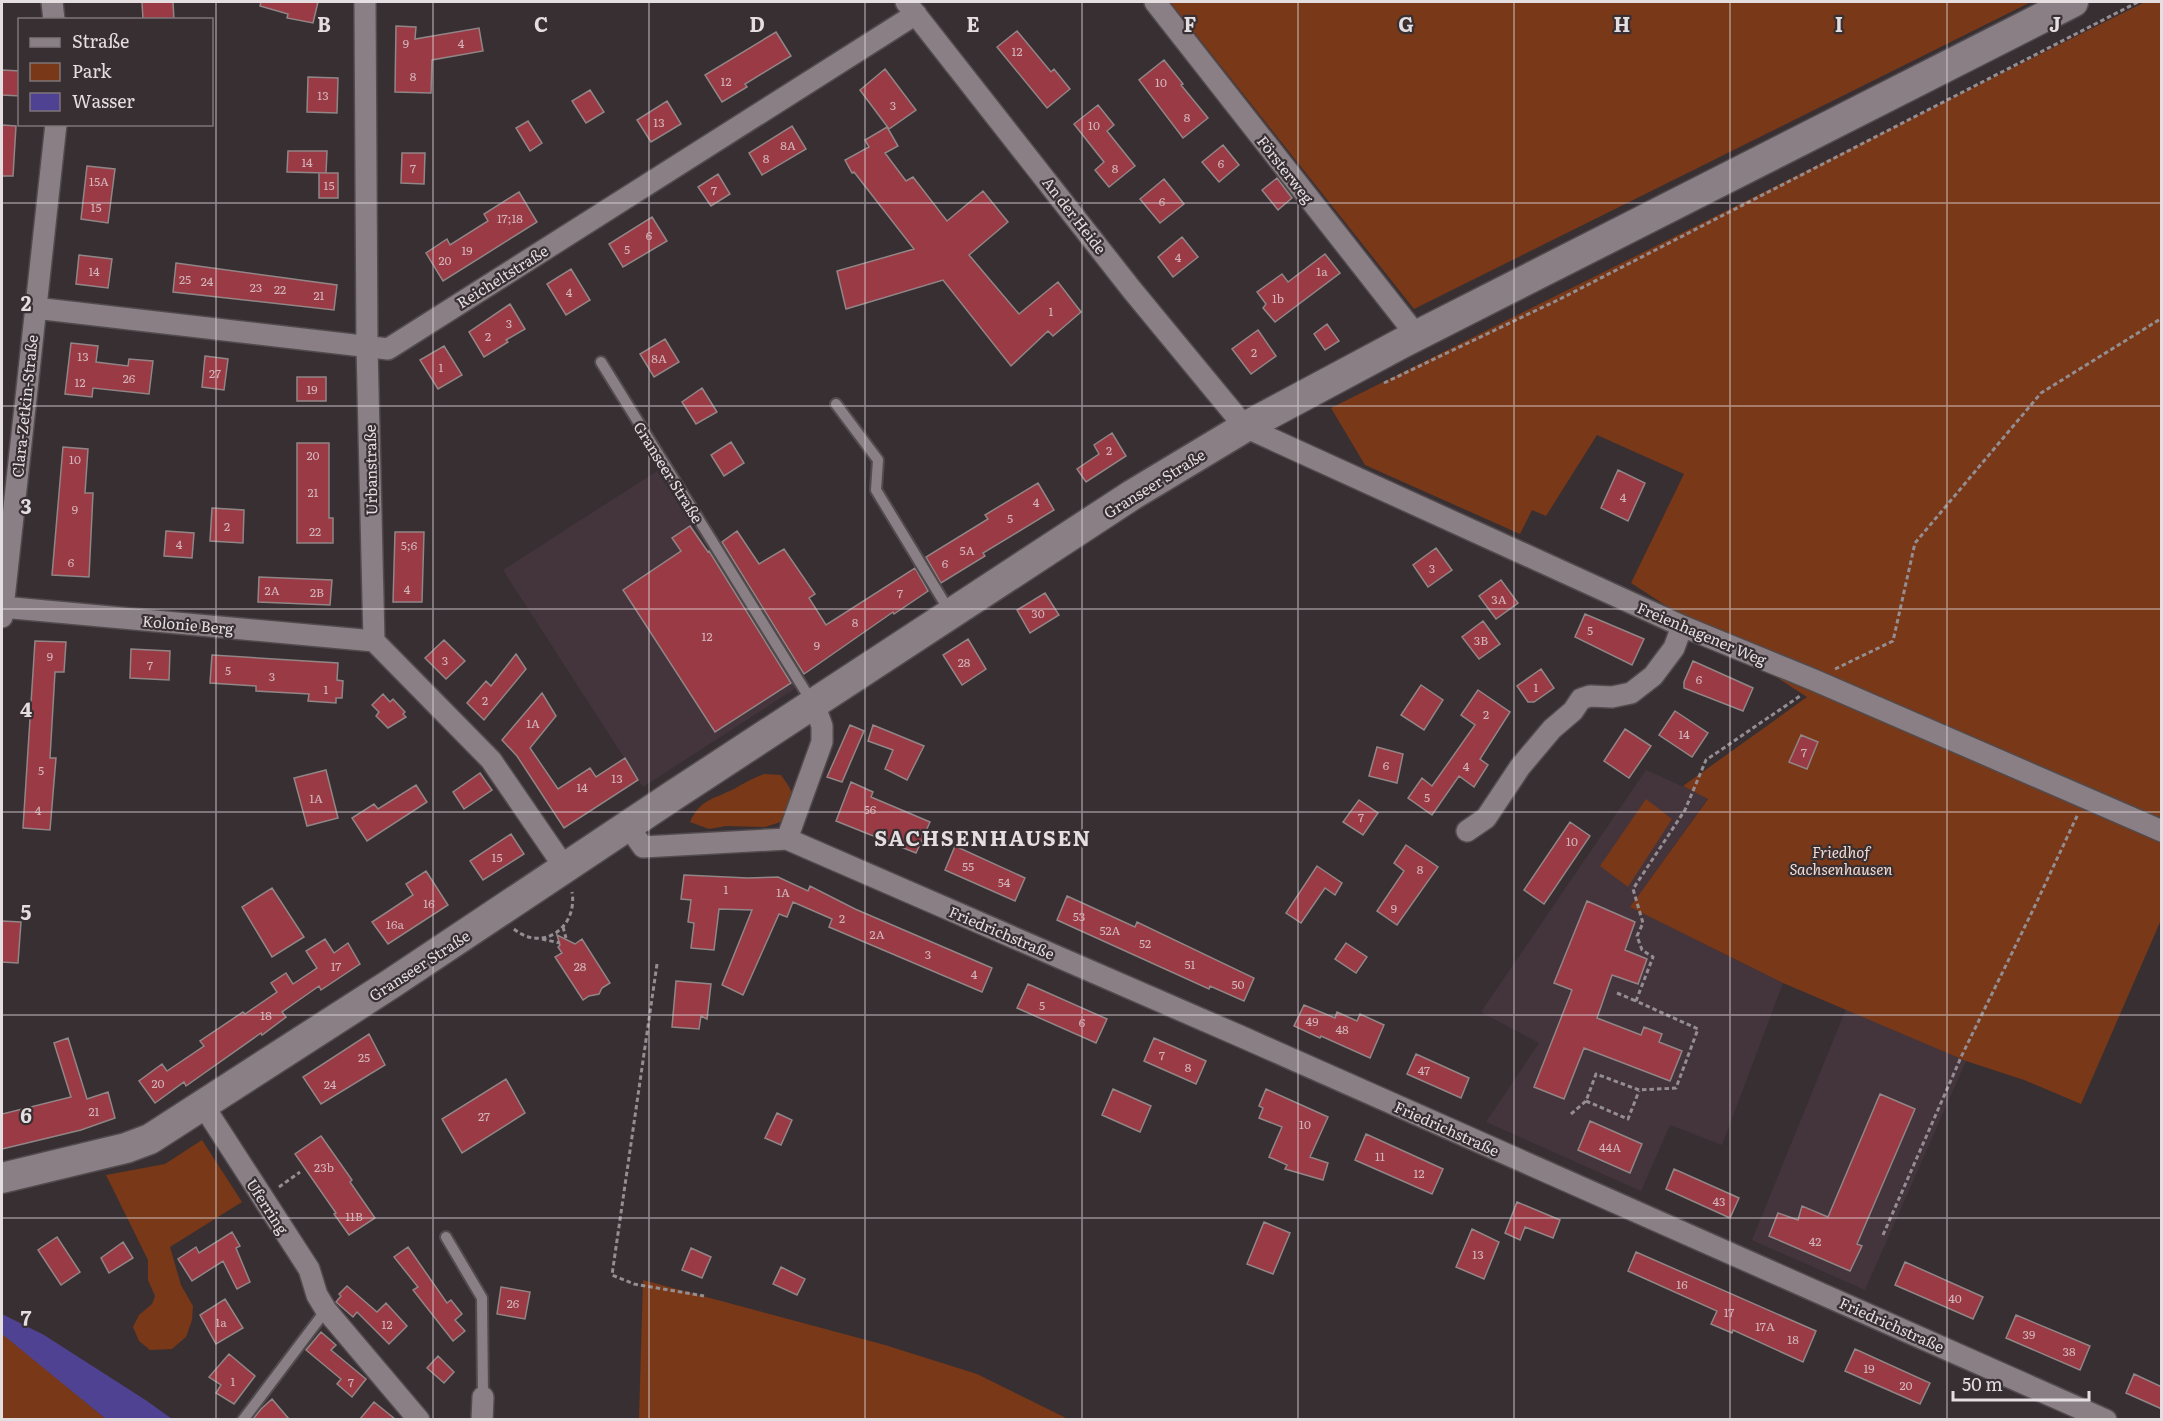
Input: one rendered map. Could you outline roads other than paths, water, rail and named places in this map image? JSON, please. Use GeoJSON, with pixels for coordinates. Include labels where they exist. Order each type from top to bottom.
{"type":"FeatureCollection","features":[{"type":"Feature","properties":{"kind":"main road","name":"Granseer Straße"},"geometry":{"type":"LineString","coordinates":[[2,1178],[126,1148],[150,1139],[382,990],[568,877],[628,826],[1132,495],[1245,427],[1510,288],[2073,2]]}},
{"type":"Feature","properties":{"kind":"street"},"geometry":{"type":"LineString","coordinates":[[52,2],[54,18]]}},
{"type":"Feature","properties":{"kind":"street","name":"Urbanstraße"},"geometry":{"type":"LineString","coordinates":[[365,2],[367,347],[374,640]]}},
{"type":"Feature","properties":{"kind":"street","name":"Försterweg"},"geometry":{"type":"LineString","coordinates":[[1155,2],[1417,336]]}},
{"type":"Feature","properties":{"kind":"street","name":"Reicheltstraße"},"geometry":{"type":"LineString","coordinates":[[35,308],[388,349],[911,8]]}},
{"type":"Feature","properties":{"kind":"street","name":"An der Heide"},"geometry":{"type":"LineString","coordinates":[[911,8],[1132,290],[1245,427]]}},
{"type":"Feature","properties":{"kind":"street","name":"Clara-Zetkin-Straße"},"geometry":{"type":"LineString","coordinates":[[2,603],[57,126]]}},
{"type":"Feature","properties":{"kind":"street","name":"Freienhagener Weg"},"geometry":{"type":"LineString","coordinates":[[1245,427],[1682,626],[1814,680],[2162,831]]}},
{"type":"Feature","properties":{"kind":"street","name":"Kolonie Berg"},"geometry":{"type":"LineString","coordinates":[[2,603],[374,640]]}},
{"type":"Feature","properties":{"kind":"street"},"geometry":{"type":"LineString","coordinates":[[1467,831],[1486,818],[1520,767],[1552,729],[1573,711],[1581,699],[1590,696],[1612,697],[1631,693],[1653,676],[1674,648],[1682,626]]}},
{"type":"Feature","properties":{"kind":"street"},"geometry":{"type":"LineString","coordinates":[[374,640],[491,760],[568,877]]}},
{"type":"Feature","properties":{"kind":"street"},"geometry":{"type":"LineString","coordinates":[[787,838],[822,742],[822,726],[814,704]]}},
{"type":"Feature","properties":{"kind":"street","name":"Friedrichstraße"},"geometry":{"type":"LineString","coordinates":[[628,826],[643,847],[787,838],[1240,1035],[2106,1419]]}},
{"type":"Feature","properties":{"kind":"street","name":"Uferring"},"geometry":{"type":"LineString","coordinates":[[203,1105],[309,1269],[317,1295],[326,1310],[419,1419]]}},
{"type":"Feature","properties":{"kind":"street"},"geometry":{"type":"LineString","coordinates":[[482,1419],[483,1397]]}},
{"type":"Feature","properties":{"kind":"lane","name":"Granseer Straße"},"geometry":{"type":"LineString","coordinates":[[601,362],[814,704]]}},
{"type":"Feature","properties":{"kind":"lane"},"geometry":{"type":"LineString","coordinates":[[836,404],[878,460],[876,490],[951,614]]}},
{"type":"Feature","properties":{"kind":"lane"},"geometry":{"type":"LineString","coordinates":[[446,1236],[482,1298],[483,1397]]}},
{"type":"Feature","properties":{"kind":"lane"},"geometry":{"type":"LineString","coordinates":[[243,1419],[326,1310]]}},
{"type":"Feature","properties":{"kind":"water"},"geometry":{"type":"Polygon","coordinates":[[[2,1314],[44,1335],[172,1419],[106,1419],[2,1334],[2,1314]]]}},
{"type":"Feature","properties":{"kind":"district","name":"SACHSENHAUSEN"},"geometry":{"type":"Point","coordinates":[983,836]}},
{"type":"Feature","properties":{"kind":"park label","name":"Friedhof Sachsenhausen"},"geometry":{"type":"Point","coordinates":[1841,860]}}]}
